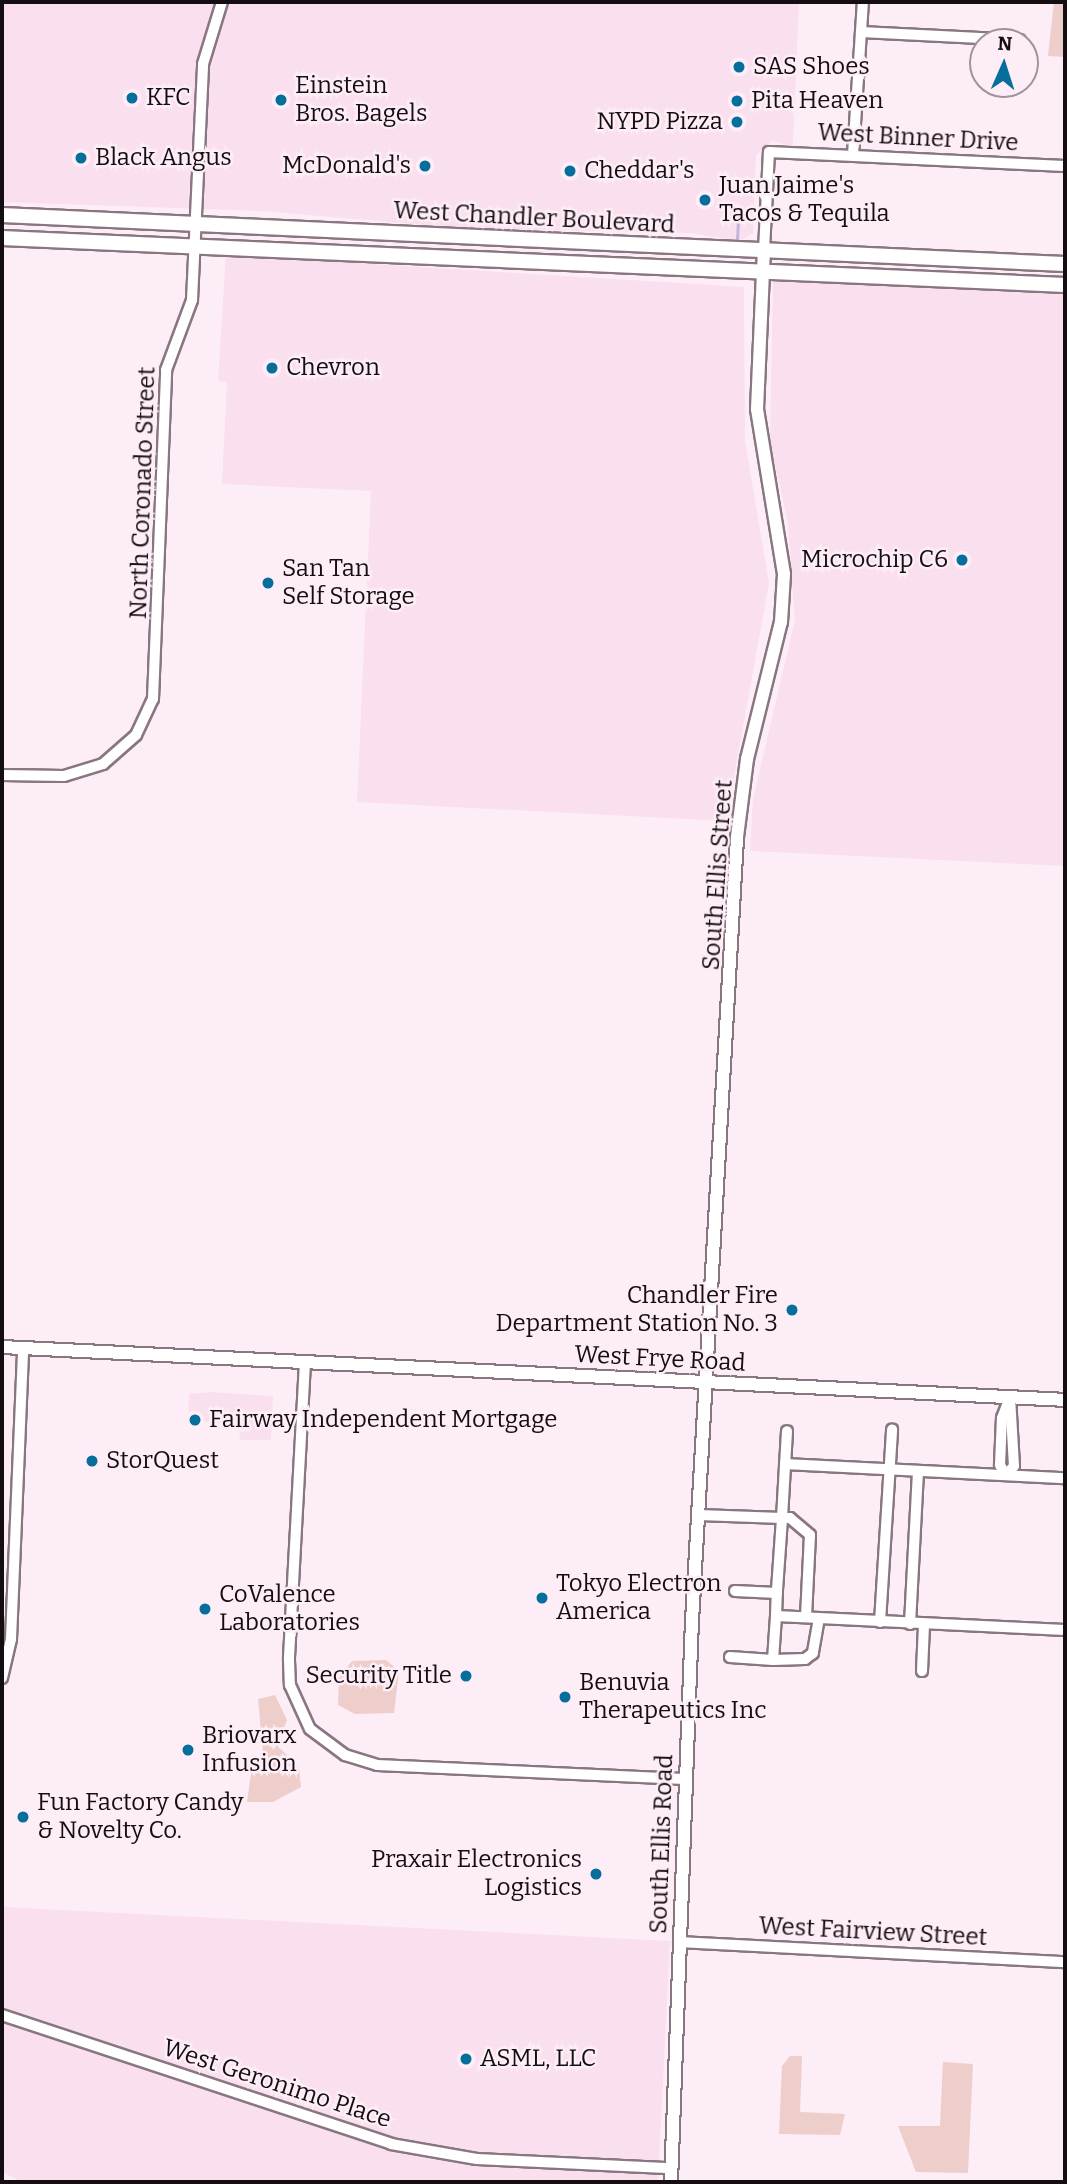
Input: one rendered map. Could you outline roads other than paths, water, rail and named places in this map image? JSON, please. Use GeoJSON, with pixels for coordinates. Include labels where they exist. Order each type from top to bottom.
{"type":"FeatureCollection","features":[{"type":"Feature","properties":{"kind":"main road","name":"West Chandler Boulevard"},"geometry":{"type":"LineString","coordinates":[[2,215],[196,221],[472,238],[1065,264]]}},
{"type":"Feature","properties":{"kind":"main road","name":"West Chandler Boulevard"},"geometry":{"type":"LineString","coordinates":[[2,238],[1065,285]]}},
{"type":"Feature","properties":{"kind":"main road"},"geometry":{"type":"LineString","coordinates":[[397,255],[415,247],[458,247],[472,238]]}},
{"type":"Feature","properties":{"kind":"street","name":"North Coronado Street"},"geometry":{"type":"LineString","coordinates":[[2,775],[64,776],[103,764],[136,735],[155,693],[164,391],[169,358],[192,300],[203,64],[222,2]]}},
{"type":"Feature","properties":{"kind":"street"},"geometry":{"type":"LineString","coordinates":[[853,155],[863,2]]}},
{"type":"Feature","properties":{"kind":"street"},"geometry":{"type":"LineString","coordinates":[[861,32],[969,37]]}},
{"type":"Feature","properties":{"kind":"street","name":"West Binner Drive"},"geometry":{"type":"LineString","coordinates":[[764,250],[769,152],[1065,166]]}},
{"type":"Feature","properties":{"kind":"street","name":"South Ellis Street"},"geometry":{"type":"LineString","coordinates":[[707,1382],[739,801],[781,622],[779,522],[757,409],[764,250]]}},
{"type":"Feature","properties":{"kind":"street","name":"West Frye Road"},"geometry":{"type":"LineString","coordinates":[[2,1347],[1065,1399]]}},
{"type":"Feature","properties":{"kind":"street"},"geometry":{"type":"LineString","coordinates":[[2,1678],[11,1639],[23,1348]]}},
{"type":"Feature","properties":{"kind":"street"},"geometry":{"type":"LineString","coordinates":[[304,1362],[289,1660],[290,1685],[310,1729],[345,1755],[377,1765],[685,1779]]}},
{"type":"Feature","properties":{"kind":"street","name":"South Ellis Road"},"geometry":{"type":"LineString","coordinates":[[671,2182],[685,1779],[707,1382]]}},
{"type":"Feature","properties":{"kind":"street"},"geometry":{"type":"LineString","coordinates":[[1006,1475],[1000,1465],[1002,1418],[1010,1397]]}},
{"type":"Feature","properties":{"kind":"street"},"geometry":{"type":"LineString","coordinates":[[880,1622],[892,1429]]}},
{"type":"Feature","properties":{"kind":"street"},"geometry":{"type":"LineString","coordinates":[[774,1660],[787,1431]]}},
{"type":"Feature","properties":{"kind":"street"},"geometry":{"type":"LineString","coordinates":[[785,1464],[1065,1478]]}},
{"type":"Feature","properties":{"kind":"street"},"geometry":{"type":"LineString","coordinates":[[910,1624],[918,1471]]}},
{"type":"Feature","properties":{"kind":"street"},"geometry":{"type":"LineString","coordinates":[[699,1515],[799,1521],[810,1535],[806,1617]]}},
{"type":"Feature","properties":{"kind":"street"},"geometry":{"type":"LineString","coordinates":[[735,1591],[777,1593]]}},
{"type":"Feature","properties":{"kind":"street"},"geometry":{"type":"LineString","coordinates":[[776,1616],[1065,1630]]}},
{"type":"Feature","properties":{"kind":"street"},"geometry":{"type":"LineString","coordinates":[[730,1657],[805,1660],[813,1653],[819,1618]]}},
{"type":"Feature","properties":{"kind":"street"},"geometry":{"type":"LineString","coordinates":[[922,1671],[924,1625]]}},
{"type":"Feature","properties":{"kind":"street","name":"West Fairview Street"},"geometry":{"type":"LineString","coordinates":[[679,1942],[1065,1962]]}},
{"type":"Feature","properties":{"kind":"street","name":"West Geronimo Place"},"geometry":{"type":"LineString","coordinates":[[2,2015],[391,2144],[477,2159],[671,2168]]}},
{"type":"Feature","properties":{"kind":"waterway"},"geometry":{"type":"LineString","coordinates":[[737,240],[738,221]]}},
{"type":"Feature","properties":{"kind":"place","name":"SAS Shoes"},"geometry":{"type":"Point","coordinates":[739,67]}},
{"type":"Feature","properties":{"kind":"place","name":"KFC"},"geometry":{"type":"Point","coordinates":[132,98]}},
{"type":"Feature","properties":{"kind":"place","name":"Einstein Bros. Bagels"},"geometry":{"type":"Point","coordinates":[281,100]}},
{"type":"Feature","properties":{"kind":"place","name":"Pita Heaven"},"geometry":{"type":"Point","coordinates":[737,101]}},
{"type":"Feature","properties":{"kind":"place","name":"NYPD Pizza"},"geometry":{"type":"Point","coordinates":[737,122]}},
{"type":"Feature","properties":{"kind":"place","name":"Black Angus"},"geometry":{"type":"Point","coordinates":[81,158]}},
{"type":"Feature","properties":{"kind":"place","name":"McDonald's"},"geometry":{"type":"Point","coordinates":[425,166]}},
{"type":"Feature","properties":{"kind":"place","name":"Cheddar's"},"geometry":{"type":"Point","coordinates":[570,171]}},
{"type":"Feature","properties":{"kind":"place","name":"Juan Jaime's Tacos & Tequila"},"geometry":{"type":"Point","coordinates":[705,200]}},
{"type":"Feature","properties":{"kind":"place","name":"Chevron"},"geometry":{"type":"Point","coordinates":[272,368]}},
{"type":"Feature","properties":{"kind":"place","name":"Microchip C6"},"geometry":{"type":"Point","coordinates":[962,560]}},
{"type":"Feature","properties":{"kind":"place","name":"San Tan Self Storage"},"geometry":{"type":"Point","coordinates":[268,583]}},
{"type":"Feature","properties":{"kind":"place","name":"Chandler Fire Department Station No. 3"},"geometry":{"type":"Point","coordinates":[792,1310]}},
{"type":"Feature","properties":{"kind":"place","name":"Fairway Independent Mortgage"},"geometry":{"type":"Point","coordinates":[195,1420]}},
{"type":"Feature","properties":{"kind":"place","name":"StorQuest"},"geometry":{"type":"Point","coordinates":[92,1461]}},
{"type":"Feature","properties":{"kind":"place","name":"Tokyo Electron America"},"geometry":{"type":"Point","coordinates":[542,1598]}},
{"type":"Feature","properties":{"kind":"place","name":"CoValence Laboratories"},"geometry":{"type":"Point","coordinates":[205,1609]}},
{"type":"Feature","properties":{"kind":"place","name":"Security Title"},"geometry":{"type":"Point","coordinates":[466,1676]}},
{"type":"Feature","properties":{"kind":"place","name":"Benuvia Therapeutics Inc"},"geometry":{"type":"Point","coordinates":[565,1697]}},
{"type":"Feature","properties":{"kind":"place","name":"Briovarx Infusion"},"geometry":{"type":"Point","coordinates":[188,1750]}},
{"type":"Feature","properties":{"kind":"place","name":"Fun Factory Candy & Novelty Co."},"geometry":{"type":"Point","coordinates":[23,1817]}},
{"type":"Feature","properties":{"kind":"place","name":"Praxair Electronics Logistics"},"geometry":{"type":"Point","coordinates":[596,1874]}},
{"type":"Feature","properties":{"kind":"place","name":"ASML, LLC"},"geometry":{"type":"Point","coordinates":[466,2059]}}]}
